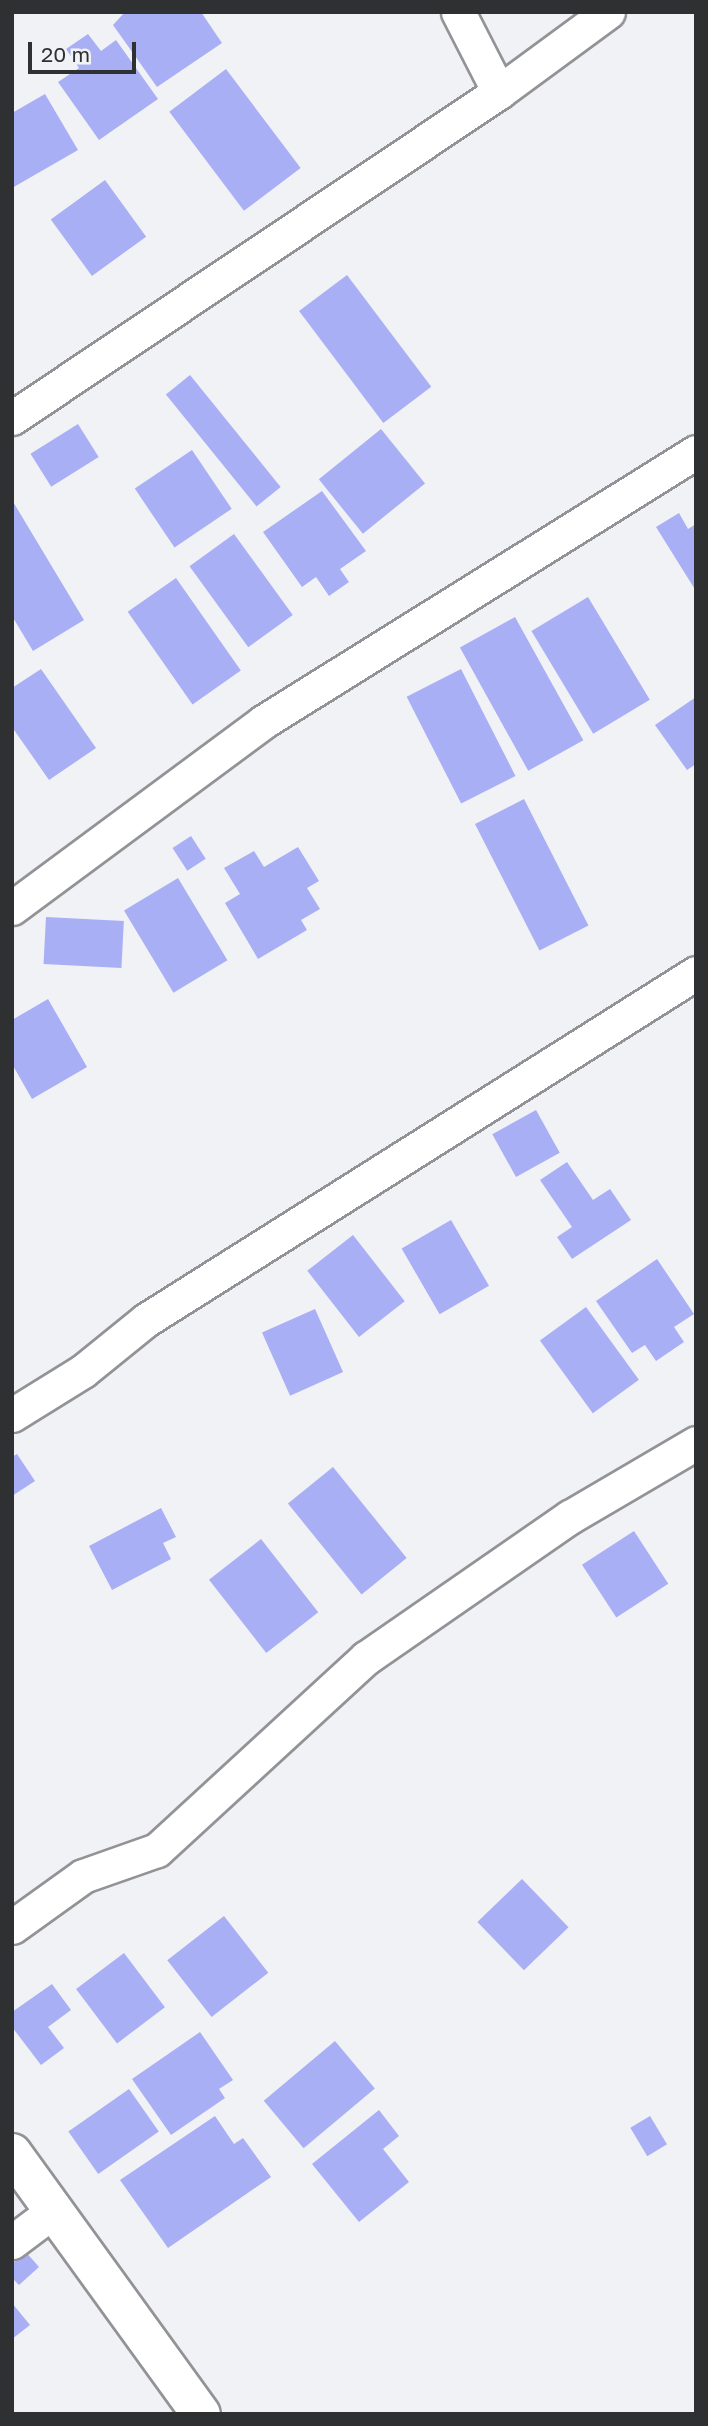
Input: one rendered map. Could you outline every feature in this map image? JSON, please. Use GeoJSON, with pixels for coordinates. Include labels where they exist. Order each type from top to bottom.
{"type":"FeatureCollection","features":[{"type":"Feature","properties":{"kind":"street"},"geometry":{"type":"LineString","coordinates":[[458,12],[499,92]]}},
{"type":"Feature","properties":{"kind":"street"},"geometry":{"type":"LineString","coordinates":[[12,418],[499,92],[608,12]]}},
{"type":"Feature","properties":{"kind":"street"},"geometry":{"type":"LineString","coordinates":[[12,908],[263,722],[696,452]]}},
{"type":"Feature","properties":{"kind":"street"},"geometry":{"type":"LineString","coordinates":[[18,1400],[83,1371],[146,1320],[696,974]]}},
{"type":"Feature","properties":{"kind":"street"},"geometry":{"type":"LineString","coordinates":[[12,1927],[83,1876],[157,1850],[366,1658],[570,1517],[696,1443]]}},
{"type":"Feature","properties":{"kind":"street"},"geometry":{"type":"LineString","coordinates":[[12,2153],[52,2212],[201,2414]]}},
{"type":"Feature","properties":{"kind":"street"},"geometry":{"type":"LineString","coordinates":[[12,2242],[52,2212]]}},
{"type":"Feature","properties":{"kind":"building"},"geometry":{"type":"Polygon","coordinates":[[[125,12],[201,12],[222,43],[157,87],[113,25],[125,12]]]}},
{"type":"Feature","properties":{"kind":"building"},"geometry":{"type":"Polygon","coordinates":[[[88,34],[101,51],[116,40],[158,99],[99,140],[58,82],[79,68],[66,49],[88,34]]]}},
{"type":"Feature","properties":{"kind":"building"},"geometry":{"type":"Polygon","coordinates":[[[226,69],[301,168],[244,211],[169,112],[226,69]]]}},
{"type":"Feature","properties":{"kind":"building"},"geometry":{"type":"Polygon","coordinates":[[[45,94],[78,150],[12,188],[12,113],[45,94]]]}},
{"type":"Feature","properties":{"kind":"building"},"geometry":{"type":"Polygon","coordinates":[[[105,180],[146,237],[92,276],[51,219],[105,180]]]}},
{"type":"Feature","properties":{"kind":"building"},"geometry":{"type":"Polygon","coordinates":[[[347,275],[431,387],[383,423],[299,311],[347,275]]]}},
{"type":"Feature","properties":{"kind":"building"},"geometry":{"type":"Polygon","coordinates":[[[190,375],[281,487],[257,506],[166,395],[190,375]]]}},
{"type":"Feature","properties":{"kind":"building"},"geometry":{"type":"Polygon","coordinates":[[[78,424],[99,457],[51,487],[31,454],[78,424]]]}},
{"type":"Feature","properties":{"kind":"building"},"geometry":{"type":"Polygon","coordinates":[[[381,429],[425,483],[363,534],[319,479],[381,429]]]}},
{"type":"Feature","properties":{"kind":"building"},"geometry":{"type":"Polygon","coordinates":[[[192,450],[232,509],[174,547],[135,489],[192,450]]]}},
{"type":"Feature","properties":{"kind":"building"},"geometry":{"type":"Polygon","coordinates":[[[322,491],[366,551],[340,569],[349,582],[329,596],[316,577],[302,587],[263,532],[322,491]]]}},
{"type":"Feature","properties":{"kind":"building"},"geometry":{"type":"Polygon","coordinates":[[[12,500],[84,620],[33,651],[12,616],[12,500]]]}},
{"type":"Feature","properties":{"kind":"building"},"geometry":{"type":"Polygon","coordinates":[[[679,513],[688,529],[696,524],[696,591],[656,527],[679,513]]]}},
{"type":"Feature","properties":{"kind":"building"},"geometry":{"type":"Polygon","coordinates":[[[234,534],[293,615],[248,647],[190,566],[234,534]]]}},
{"type":"Feature","properties":{"kind":"building"},"geometry":{"type":"Polygon","coordinates":[[[176,578],[241,671],[192,704],[128,612],[176,578]]]}},
{"type":"Feature","properties":{"kind":"building"},"geometry":{"type":"Polygon","coordinates":[[[588,597],[650,700],[593,734],[531,631],[588,597]]]}},
{"type":"Feature","properties":{"kind":"building"},"geometry":{"type":"Polygon","coordinates":[[[515,617],[583,740],[528,771],[460,648],[515,617]]]}},
{"type":"Feature","properties":{"kind":"building"},"geometry":{"type":"Polygon","coordinates":[[[41,669],[96,748],[49,780],[12,727],[12,688],[41,669]]]}},
{"type":"Feature","properties":{"kind":"building"},"geometry":{"type":"Polygon","coordinates":[[[461,669],[515,776],[461,804],[407,697],[461,669]]]}},
{"type":"Feature","properties":{"kind":"building"},"geometry":{"type":"Polygon","coordinates":[[[696,697],[696,764],[687,770],[655,725],[696,697]]]}},
{"type":"Feature","properties":{"kind":"building"},"geometry":{"type":"Polygon","coordinates":[[[524,799],[588,926],[539,950],[475,824],[524,799]]]}},
{"type":"Feature","properties":{"kind":"building"},"geometry":{"type":"Polygon","coordinates":[[[191,836],[206,859],[187,871],[173,848],[191,836]]]}},
{"type":"Feature","properties":{"kind":"building"},"geometry":{"type":"Polygon","coordinates":[[[298,847],[319,881],[307,888],[320,909],[301,920],[307,930],[258,959],[225,903],[240,894],[224,868],[254,851],[264,867],[298,847]]]}},
{"type":"Feature","properties":{"kind":"building"},"geometry":{"type":"Polygon","coordinates":[[[178,878],[227,960],[173,993],[124,910],[178,878]]]}},
{"type":"Feature","properties":{"kind":"building"},"geometry":{"type":"Polygon","coordinates":[[[46,917],[124,921],[121,968],[44,964],[46,917]]]}},
{"type":"Feature","properties":{"kind":"building"},"geometry":{"type":"Polygon","coordinates":[[[48,999],[87,1067],[32,1099],[12,1064],[12,1020],[48,999]]]}},
{"type":"Feature","properties":{"kind":"building"},"geometry":{"type":"Polygon","coordinates":[[[536,1110],[560,1153],[516,1177],[492,1134],[536,1110]]]}},
{"type":"Feature","properties":{"kind":"building"},"geometry":{"type":"Polygon","coordinates":[[[567,1162],[593,1200],[610,1189],[631,1220],[572,1259],[557,1237],[572,1227],[540,1180],[567,1162]]]}},
{"type":"Feature","properties":{"kind":"building"},"geometry":{"type":"Polygon","coordinates":[[[451,1220],[489,1286],[440,1314],[402,1248],[451,1220]]]}},
{"type":"Feature","properties":{"kind":"building"},"geometry":{"type":"Polygon","coordinates":[[[353,1235],[405,1301],[359,1337],[307,1271],[353,1235]]]}},
{"type":"Feature","properties":{"kind":"building"},"geometry":{"type":"Polygon","coordinates":[[[657,1259],[694,1314],[674,1327],[684,1342],[656,1361],[645,1345],[632,1353],[596,1301],[657,1259]]]}},
{"type":"Feature","properties":{"kind":"building"},"geometry":{"type":"Polygon","coordinates":[[[586,1307],[639,1380],[593,1413],[540,1341],[586,1307]]]}},
{"type":"Feature","properties":{"kind":"building"},"geometry":{"type":"Polygon","coordinates":[[[315,1309],[343,1372],[290,1396],[262,1333],[315,1309]]]}},
{"type":"Feature","properties":{"kind":"building"},"geometry":{"type":"Polygon","coordinates":[[[17,1454],[35,1481],[12,1496],[12,1457],[17,1454]]]}},
{"type":"Feature","properties":{"kind":"building"},"geometry":{"type":"Polygon","coordinates":[[[333,1467],[407,1558],[362,1594],[288,1504],[333,1467]]]}},
{"type":"Feature","properties":{"kind":"building"},"geometry":{"type":"Polygon","coordinates":[[[161,1508],[176,1537],[163,1543],[171,1559],[112,1590],[89,1546],[161,1508]]]}},
{"type":"Feature","properties":{"kind":"building"},"geometry":{"type":"Polygon","coordinates":[[[634,1531],[668,1584],[616,1618],[582,1565],[634,1531]]]}},
{"type":"Feature","properties":{"kind":"building"},"geometry":{"type":"Polygon","coordinates":[[[261,1539],[318,1612],[266,1653],[209,1580],[261,1539]]]}},
{"type":"Feature","properties":{"kind":"building"},"geometry":{"type":"Polygon","coordinates":[[[522,1879],[569,1927],[524,1970],[477,1922],[522,1879]]]}},
{"type":"Feature","properties":{"kind":"building"},"geometry":{"type":"Polygon","coordinates":[[[224,1916],[268,1973],[212,2017],[167,1960],[224,1916]]]}},
{"type":"Feature","properties":{"kind":"building"},"geometry":{"type":"Polygon","coordinates":[[[124,1953],[165,2007],[117,2043],[76,1989],[124,1953]]]}},
{"type":"Feature","properties":{"kind":"building"},"geometry":{"type":"Polygon","coordinates":[[[52,1984],[71,2010],[48,2027],[64,2048],[41,2065],[12,2027],[12,2012],[52,1984]]]}},
{"type":"Feature","properties":{"kind":"building"},"geometry":{"type":"Polygon","coordinates":[[[200,2032],[233,2080],[219,2089],[225,2098],[171,2135],[132,2079],[200,2032]]]}},
{"type":"Feature","properties":{"kind":"building"},"geometry":{"type":"Polygon","coordinates":[[[335,2041],[375,2088],[304,2148],[264,2101],[335,2041]]]}},
{"type":"Feature","properties":{"kind":"building"},"geometry":{"type":"Polygon","coordinates":[[[129,2089],[159,2132],[98,2174],[68,2131],[129,2089]]]}},
{"type":"Feature","properties":{"kind":"building"},"geometry":{"type":"Polygon","coordinates":[[[379,2110],[399,2136],[383,2149],[409,2182],[359,2222],[312,2164],[379,2110]]]}},
{"type":"Feature","properties":{"kind":"building"},"geometry":{"type":"Polygon","coordinates":[[[215,2116],[234,2144],[243,2138],[271,2177],[168,2248],[120,2180],[215,2116]]]}},
{"type":"Feature","properties":{"kind":"building"},"geometry":{"type":"Polygon","coordinates":[[[650,2116],[667,2144],[647,2156],[630,2128],[650,2116]]]}},
{"type":"Feature","properties":{"kind":"building"},"geometry":{"type":"Polygon","coordinates":[[[17,2242],[39,2267],[19,2285],[12,2278],[17,2242]]]}},
{"type":"Feature","properties":{"kind":"building"},"geometry":{"type":"Polygon","coordinates":[[[12,2303],[30,2325],[12,2339],[12,2303]]]}}]}
